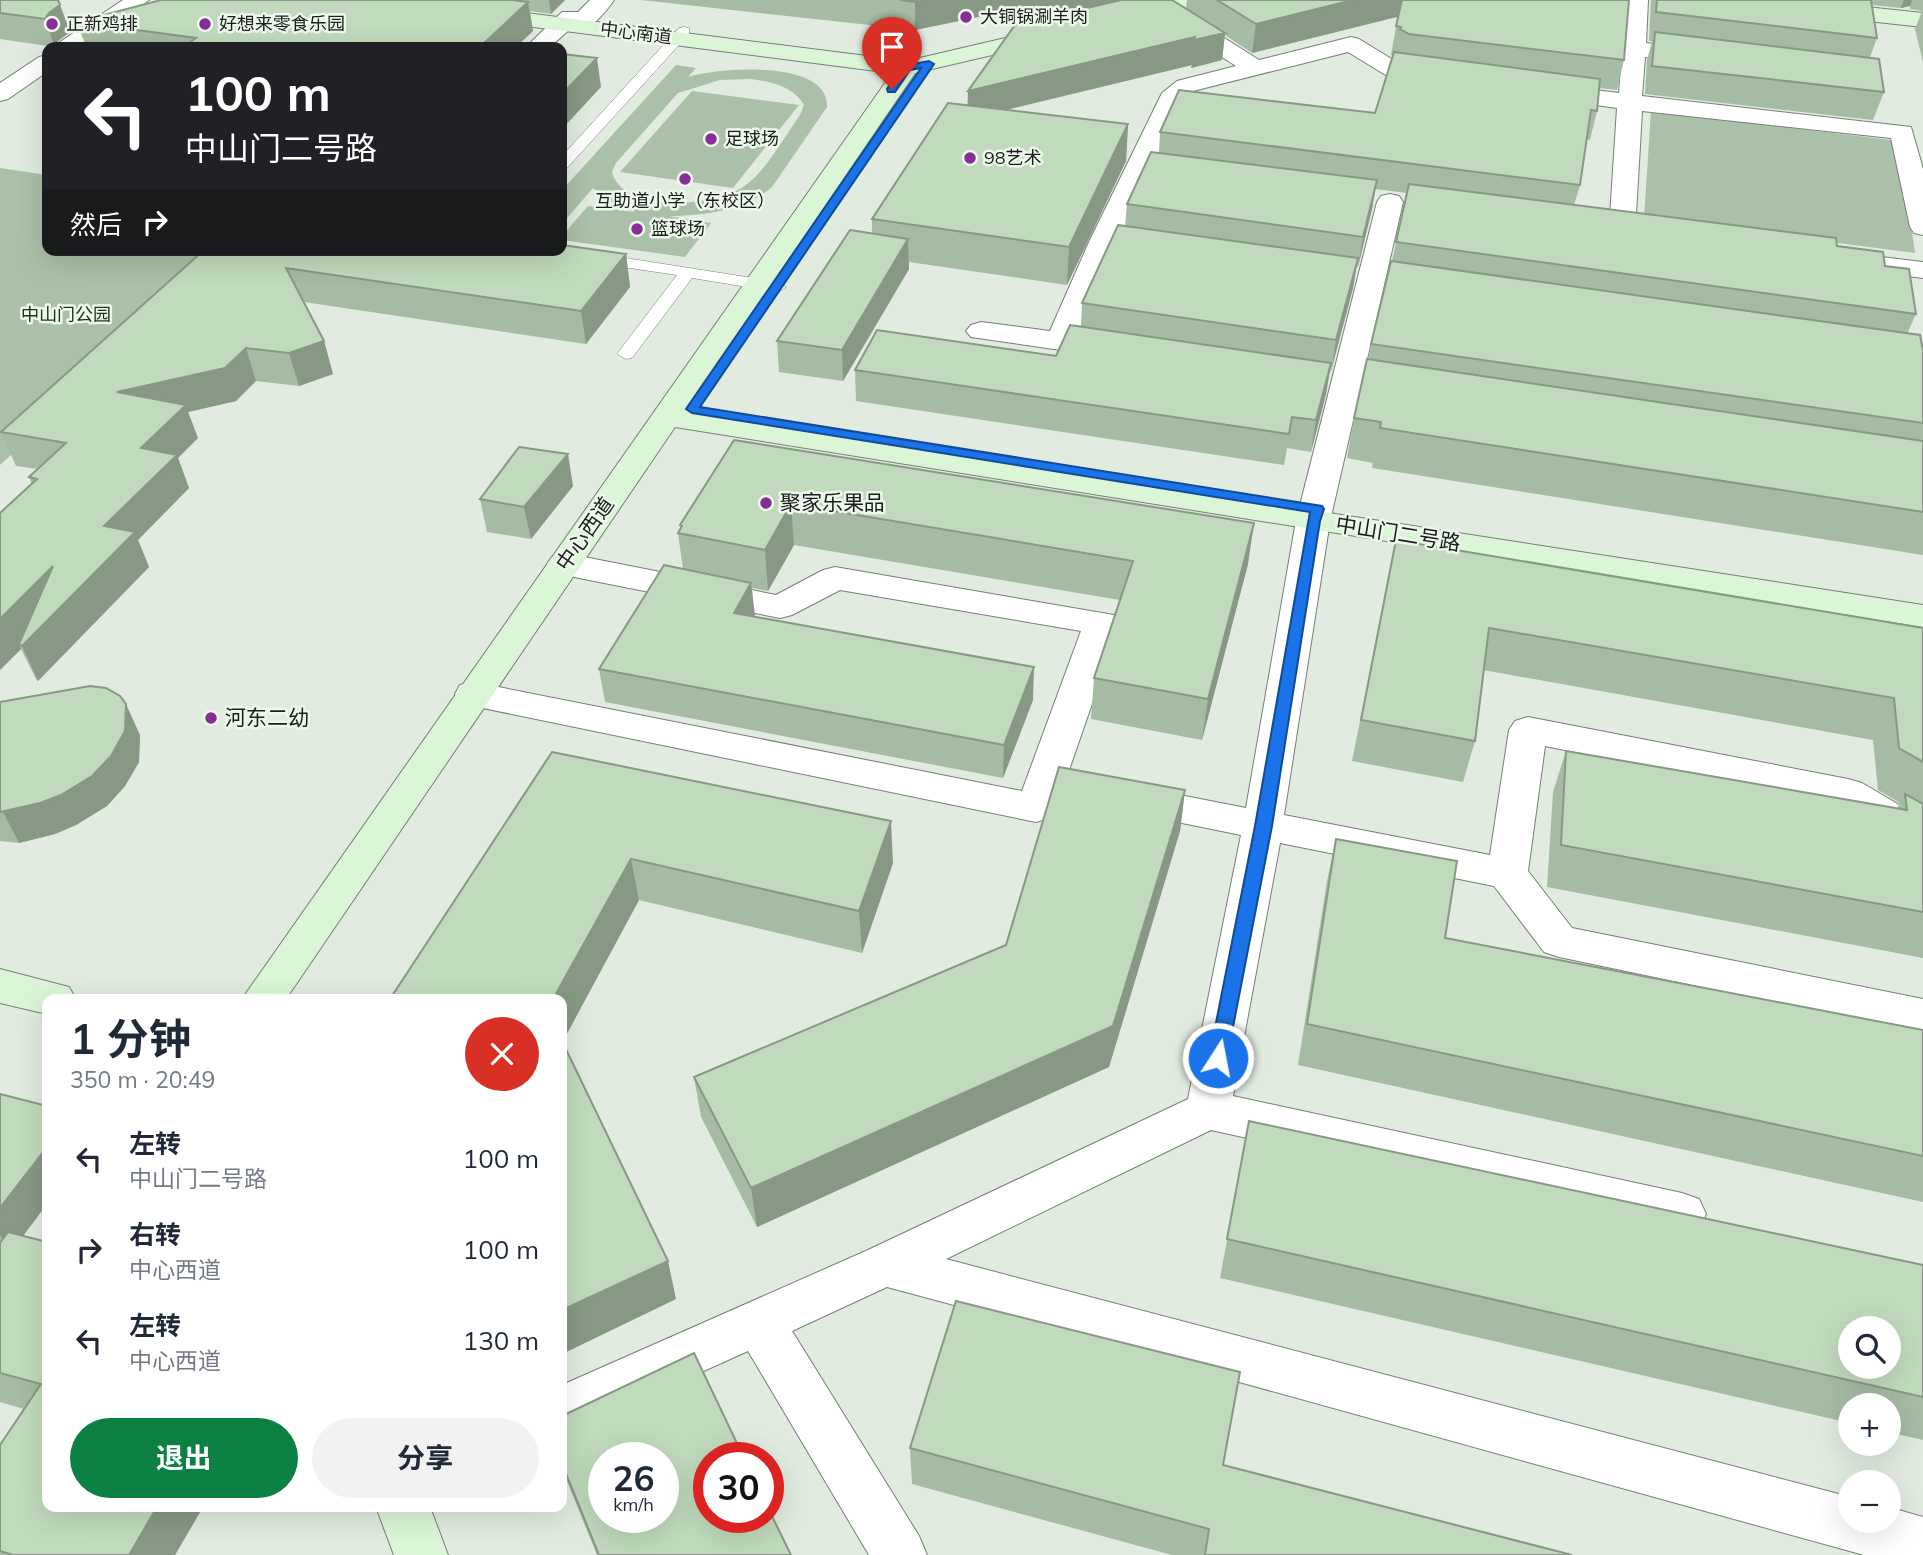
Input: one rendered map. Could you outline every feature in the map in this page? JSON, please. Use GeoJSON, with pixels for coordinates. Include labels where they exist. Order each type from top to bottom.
{"type":"FeatureCollection","features":[{"type":"Feature","properties":{"kind":"street"},"geometry":{"type":"LineString","coordinates":[[75,42],[138,0]]}},
{"type":"Feature","properties":{"kind":"street"},"geometry":{"type":"LineString","coordinates":[[544,42],[603,0]]}},
{"type":"Feature","properties":{"kind":"street"},"geometry":{"type":"LineString","coordinates":[[1106,21],[1193,0]]}},
{"type":"Feature","properties":{"kind":"street"},"geometry":{"type":"LineString","coordinates":[[1622,233],[1637,0]]}},
{"type":"Feature","properties":{"kind":"street"},"geometry":{"type":"LineString","coordinates":[[1740,0],[1923,20]]}},
{"type":"Feature","properties":{"kind":"street","name":"中心南道"},"geometry":{"type":"LineString","coordinates":[[459,7],[918,66]]}},
{"type":"Feature","properties":{"kind":"street"},"geometry":{"type":"LineString","coordinates":[[1160,8],[1255,68]]}},
{"type":"Feature","properties":{"kind":"street"},"geometry":{"type":"LineString","coordinates":[[918,66],[1065,31]]}},
{"type":"Feature","properties":{"kind":"street"},"geometry":{"type":"LineString","coordinates":[[1060,341],[1103,242],[1152,170],[1171,98],[1177,91],[1198,82],[1351,44],[1397,72],[1466,81]]}},
{"type":"Feature","properties":{"kind":"street"},"geometry":{"type":"LineString","coordinates":[[1634,49],[1730,60]]}},
{"type":"Feature","properties":{"kind":"street"},"geometry":{"type":"LineString","coordinates":[[0,94],[42,65]]}},
{"type":"Feature","properties":{"kind":"street","name":"中心西道"},"geometry":{"type":"LineString","coordinates":[[296,994],[486,696],[918,66]]}},
{"type":"Feature","properties":{"kind":"street"},"geometry":{"type":"LineString","coordinates":[[1520,88],[1902,132],[1923,227]]}},
{"type":"Feature","properties":{"kind":"street"},"geometry":{"type":"LineString","coordinates":[[1208,1110],[1263,826],[1315,515],[1390,202]]}},
{"type":"Feature","properties":{"kind":"street"},"geometry":{"type":"LineString","coordinates":[[1595,229],[1649,236]]}},
{"type":"Feature","properties":{"kind":"street"},"geometry":{"type":"LineString","coordinates":[[1103,242],[1183,254]]}},
{"type":"Feature","properties":{"kind":"street"},"geometry":{"type":"LineString","coordinates":[[1800,255],[1923,270]]}},
{"type":"Feature","properties":{"kind":"street"},"geometry":{"type":"LineString","coordinates":[[981,331],[1141,353]]}},
{"type":"Feature","properties":{"kind":"street","name":"中山门二号路"},"geometry":{"type":"LineString","coordinates":[[679,412],[1923,616]]}},
{"type":"Feature","properties":{"kind":"street","name":"中山门二号路"},"geometry":{"type":"LineString","coordinates":[[1315,515],[1923,601]]}},
{"type":"Feature","properties":{"kind":"street"},"geometry":{"type":"LineString","coordinates":[[486,696],[1036,808],[1102,623],[835,578],[780,607],[575,566]]}},
{"type":"Feature","properties":{"kind":"street","name":"中心西道"},"geometry":{"type":"LineString","coordinates":[[267,994],[486,696]]}},
{"type":"Feature","properties":{"kind":"street"},"geometry":{"type":"LineString","coordinates":[[1507,874],[1528,730],[1848,793],[1923,838]]}},
{"type":"Feature","properties":{"kind":"street"},"geometry":{"type":"LineString","coordinates":[[1045,782],[1507,874],[1559,941],[1923,1016]]}},
{"type":"Feature","properties":{"kind":"street"},"geometry":{"type":"LineString","coordinates":[[0,986],[42,996]]}},
{"type":"Feature","properties":{"kind":"street"},"geometry":{"type":"LineString","coordinates":[[0,1008],[42,1019]]}},
{"type":"Feature","properties":{"kind":"street"},"geometry":{"type":"LineString","coordinates":[[567,1408],[885,1265],[1208,1110],[1721,1222]]}},
{"type":"Feature","properties":{"kind":"street"},"geometry":{"type":"LineString","coordinates":[[885,1265],[1221,1353],[1923,1544]]}},
{"type":"Feature","properties":{"kind":"street"},"geometry":{"type":"LineString","coordinates":[[758,1322],[900,1555]]}},
{"type":"Feature","properties":{"kind":"street"},"geometry":{"type":"LineString","coordinates":[[405,1512],[421,1555]]}},
{"type":"Feature","properties":{"kind":"lane"},"geometry":{"type":"LineString","coordinates":[[567,159],[681,34]]}},
{"type":"Feature","properties":{"kind":"lane"},"geometry":{"type":"LineString","coordinates":[[567,254],[768,285]]}},
{"type":"Feature","properties":{"kind":"lane"},"geometry":{"type":"LineString","coordinates":[[626,354],[688,272]]}},
{"type":"Feature","properties":{"kind":"green space"},"geometry":{"type":"Polygon","coordinates":[[[676,65],[696,68],[688,77],[722,71],[769,70],[810,80],[823,91],[827,107],[772,187],[749,202],[723,210],[669,216],[711,223],[685,257],[567,241],[567,230],[588,206],[635,212],[607,200],[593,188],[567,218],[567,185],[676,65]],[[751,79],[720,80],[678,93],[616,163],[612,172],[620,186],[634,195],[652,201],[674,203],[716,198],[747,184],[775,152],[804,105],[794,93],[774,84],[751,79]]]}},
{"type":"Feature","properties":{"kind":"green space","name":"足球场"},"geometry":{"type":"Polygon","coordinates":[[[692,91],[799,105],[733,188],[620,172],[692,91]]]}},
{"type":"Feature","properties":{"kind":"green space"},"geometry":{"type":"Polygon","coordinates":[[[1651,111],[1899,141],[1915,253],[1644,218],[1651,111]]]}},
{"type":"Feature","properties":{"kind":"green space","name":"中山门公园"},"geometry":{"type":"Polygon","coordinates":[[[0,168],[42,174],[42,256],[229,256],[0,465],[0,168]]]}},
{"type":"Feature","properties":{"kind":"building"},"geometry":{"type":"Polygon","coordinates":[[[0,0],[58,0],[60,5],[45,19],[0,13],[0,0]]]}},
{"type":"Feature","properties":{"kind":"building"},"geometry":{"type":"Polygon","coordinates":[[[161,0],[528,2],[485,42],[191,42],[196,38],[77,22],[161,0]]]}},
{"type":"Feature","properties":{"kind":"building"},"geometry":{"type":"Polygon","coordinates":[[[1121,0],[1172,0],[1225,33],[1194,40],[1195,37],[968,91],[1015,25],[1121,0]]]}},
{"type":"Feature","properties":{"kind":"building"},"geometry":{"type":"Polygon","coordinates":[[[1217,0],[1353,0],[1256,24],[1217,0]]]}},
{"type":"Feature","properties":{"kind":"building"},"geometry":{"type":"Polygon","coordinates":[[[1402,0],[1629,0],[1624,60],[1409,34],[1396,26],[1402,0]]]}},
{"type":"Feature","properties":{"kind":"building"},"geometry":{"type":"Polygon","coordinates":[[[1657,0],[1871,0],[1877,38],[1656,12],[1657,0]]]}},
{"type":"Feature","properties":{"kind":"building"},"geometry":{"type":"Polygon","coordinates":[[[1655,32],[1879,59],[1884,92],[1652,66],[1655,32]]]}},
{"type":"Feature","properties":{"kind":"building"},"geometry":{"type":"Polygon","coordinates":[[[1394,52],[1600,79],[1597,111],[1591,110],[1580,185],[1160,132],[1179,90],[1375,113],[1394,52]]]}},
{"type":"Feature","properties":{"kind":"building"},"geometry":{"type":"Polygon","coordinates":[[[567,55],[597,58],[567,89],[567,55]]]}},
{"type":"Feature","properties":{"kind":"building"},"geometry":{"type":"Polygon","coordinates":[[[948,103],[1128,124],[1069,247],[872,219],[948,103]]]}},
{"type":"Feature","properties":{"kind":"building"},"geometry":{"type":"Polygon","coordinates":[[[1151,152],[1377,180],[1363,237],[1127,204],[1151,152]]]}},
{"type":"Feature","properties":{"kind":"building"},"geometry":{"type":"Polygon","coordinates":[[[1409,184],[1836,238],[1837,246],[1883,252],[1885,266],[1909,269],[1916,314],[1396,242],[1409,184]]]}},
{"type":"Feature","properties":{"kind":"building"},"geometry":{"type":"Polygon","coordinates":[[[1118,225],[1358,258],[1336,340],[1082,303],[1118,225]]]}},
{"type":"Feature","properties":{"kind":"building"},"geometry":{"type":"Polygon","coordinates":[[[850,230],[908,239],[842,350],[777,341],[850,230]]]}},
{"type":"Feature","properties":{"kind":"building"},"geometry":{"type":"Polygon","coordinates":[[[567,246],[626,254],[581,311],[286,268],[324,341],[289,353],[246,348],[225,368],[117,392],[186,405],[141,448],[177,455],[104,526],[135,532],[22,646],[19,644],[53,566],[0,619],[0,513],[37,479],[29,477],[66,443],[1,432],[197,256],[567,256],[567,246]]]}},
{"type":"Feature","properties":{"kind":"building"},"geometry":{"type":"Polygon","coordinates":[[[1391,261],[1920,335],[1923,351],[1923,423],[1371,344],[1391,261]]]}},
{"type":"Feature","properties":{"kind":"building"},"geometry":{"type":"Polygon","coordinates":[[[1070,325],[1331,363],[1316,420],[1292,417],[1289,434],[855,370],[877,330],[1056,356],[1070,325]]]}},
{"type":"Feature","properties":{"kind":"building"},"geometry":{"type":"Polygon","coordinates":[[[1367,359],[1923,441],[1923,512],[1380,428],[1381,422],[1354,418],[1367,359]]]}},
{"type":"Feature","properties":{"kind":"building"},"geometry":{"type":"Polygon","coordinates":[[[734,440],[1254,523],[1208,699],[1094,678],[1133,561],[791,504],[765,550],[678,533],[682,526],[680,525],[734,440]]]}},
{"type":"Feature","properties":{"kind":"building"},"geometry":{"type":"Polygon","coordinates":[[[519,447],[568,454],[524,507],[480,499],[519,447]]]}},
{"type":"Feature","properties":{"kind":"building"},"geometry":{"type":"Polygon","coordinates":[[[1396,540],[1923,628],[1923,762],[1899,748],[1894,698],[1489,628],[1475,741],[1361,720],[1396,540]]]}},
{"type":"Feature","properties":{"kind":"building"},"geometry":{"type":"Polygon","coordinates":[[[664,565],[751,583],[734,613],[1034,667],[1004,745],[599,669],[664,565]]]}},
{"type":"Feature","properties":{"kind":"building"},"geometry":{"type":"Polygon","coordinates":[[[90,686],[106,688],[120,696],[126,704],[125,731],[111,756],[92,776],[61,795],[0,812],[0,702],[90,686]]]}},
{"type":"Feature","properties":{"kind":"building"},"geometry":{"type":"Polygon","coordinates":[[[1566,751],[1907,810],[1905,794],[1923,804],[1923,912],[1561,845],[1566,751]]]}},
{"type":"Feature","properties":{"kind":"building"},"geometry":{"type":"Polygon","coordinates":[[[552,752],[891,821],[859,911],[631,859],[556,994],[393,994],[552,752]]]}},
{"type":"Feature","properties":{"kind":"building"},"geometry":{"type":"Polygon","coordinates":[[[1059,767],[1185,790],[1113,1026],[751,1188],[694,1077],[1006,945],[1059,767]]]}},
{"type":"Feature","properties":{"kind":"building"},"geometry":{"type":"Polygon","coordinates":[[[1336,839],[1457,861],[1445,938],[1923,1030],[1923,1156],[1307,1024],[1336,839]]]}},
{"type":"Feature","properties":{"kind":"building"},"geometry":{"type":"Polygon","coordinates":[[[567,1051],[668,1261],[567,1308],[567,1051]]]}},
{"type":"Feature","properties":{"kind":"building"},"geometry":{"type":"Polygon","coordinates":[[[0,1094],[42,1105],[42,1153],[0,1208],[0,1094]]]}},
{"type":"Feature","properties":{"kind":"building"},"geometry":{"type":"Polygon","coordinates":[[[1249,1121],[1923,1265],[1923,1397],[1844,1379],[1901,1379],[1901,1316],[1838,1316],[1838,1378],[1227,1239],[1249,1121]]]}},
{"type":"Feature","properties":{"kind":"building"},"geometry":{"type":"Polygon","coordinates":[[[8,1232],[42,1241],[42,1512],[154,1512],[129,1555],[13,1555],[0,1551],[0,1445],[41,1384],[0,1373],[0,1243],[8,1232]]]}},
{"type":"Feature","properties":{"kind":"building"},"geometry":{"type":"Polygon","coordinates":[[[956,1301],[1240,1372],[1223,1465],[1572,1555],[1205,1555],[1209,1529],[910,1448],[956,1301]]]}},
{"type":"Feature","properties":{"kind":"building"},"geometry":{"type":"Polygon","coordinates":[[[694,1353],[736,1442],[693,1442],[693,1533],[780,1533],[791,1555],[599,1555],[590,1533],[679,1533],[679,1442],[588,1442],[588,1528],[567,1476],[567,1414],[694,1353]]]}},
{"type":"Feature","properties":{"kind":"place","name":"大铜锅涮羊肉"},"geometry":{"type":"Point","coordinates":[966,17]}},
{"type":"Feature","properties":{"kind":"place","name":"正新鸡排"},"geometry":{"type":"Point","coordinates":[52,24]}},
{"type":"Feature","properties":{"kind":"place","name":"好想来零食乐园"},"geometry":{"type":"Point","coordinates":[205,24]}},
{"type":"Feature","properties":{"kind":"place","name":"足球场"},"geometry":{"type":"Point","coordinates":[711,139]}},
{"type":"Feature","properties":{"kind":"place","name":"98艺术"},"geometry":{"type":"Point","coordinates":[970,158]}},
{"type":"Feature","properties":{"kind":"place","name":"互助道小学（东校区）"},"geometry":{"type":"Point","coordinates":[685,179]}},
{"type":"Feature","properties":{"kind":"place","name":"篮球场"},"geometry":{"type":"Point","coordinates":[637,229]}},
{"type":"Feature","properties":{"kind":"place","name":"聚家乐果品"},"geometry":{"type":"Point","coordinates":[766,503]}},
{"type":"Feature","properties":{"kind":"place","name":"河东二幼"},"geometry":{"type":"Point","coordinates":[211,718]}},
{"type":"Feature","properties":{"kind":"route"},"geometry":{"type":"LineString","coordinates":[[892,89],[907,68],[929,64],[692,409],[1317,509],[1263,826],[1218,1058]]}}]}
